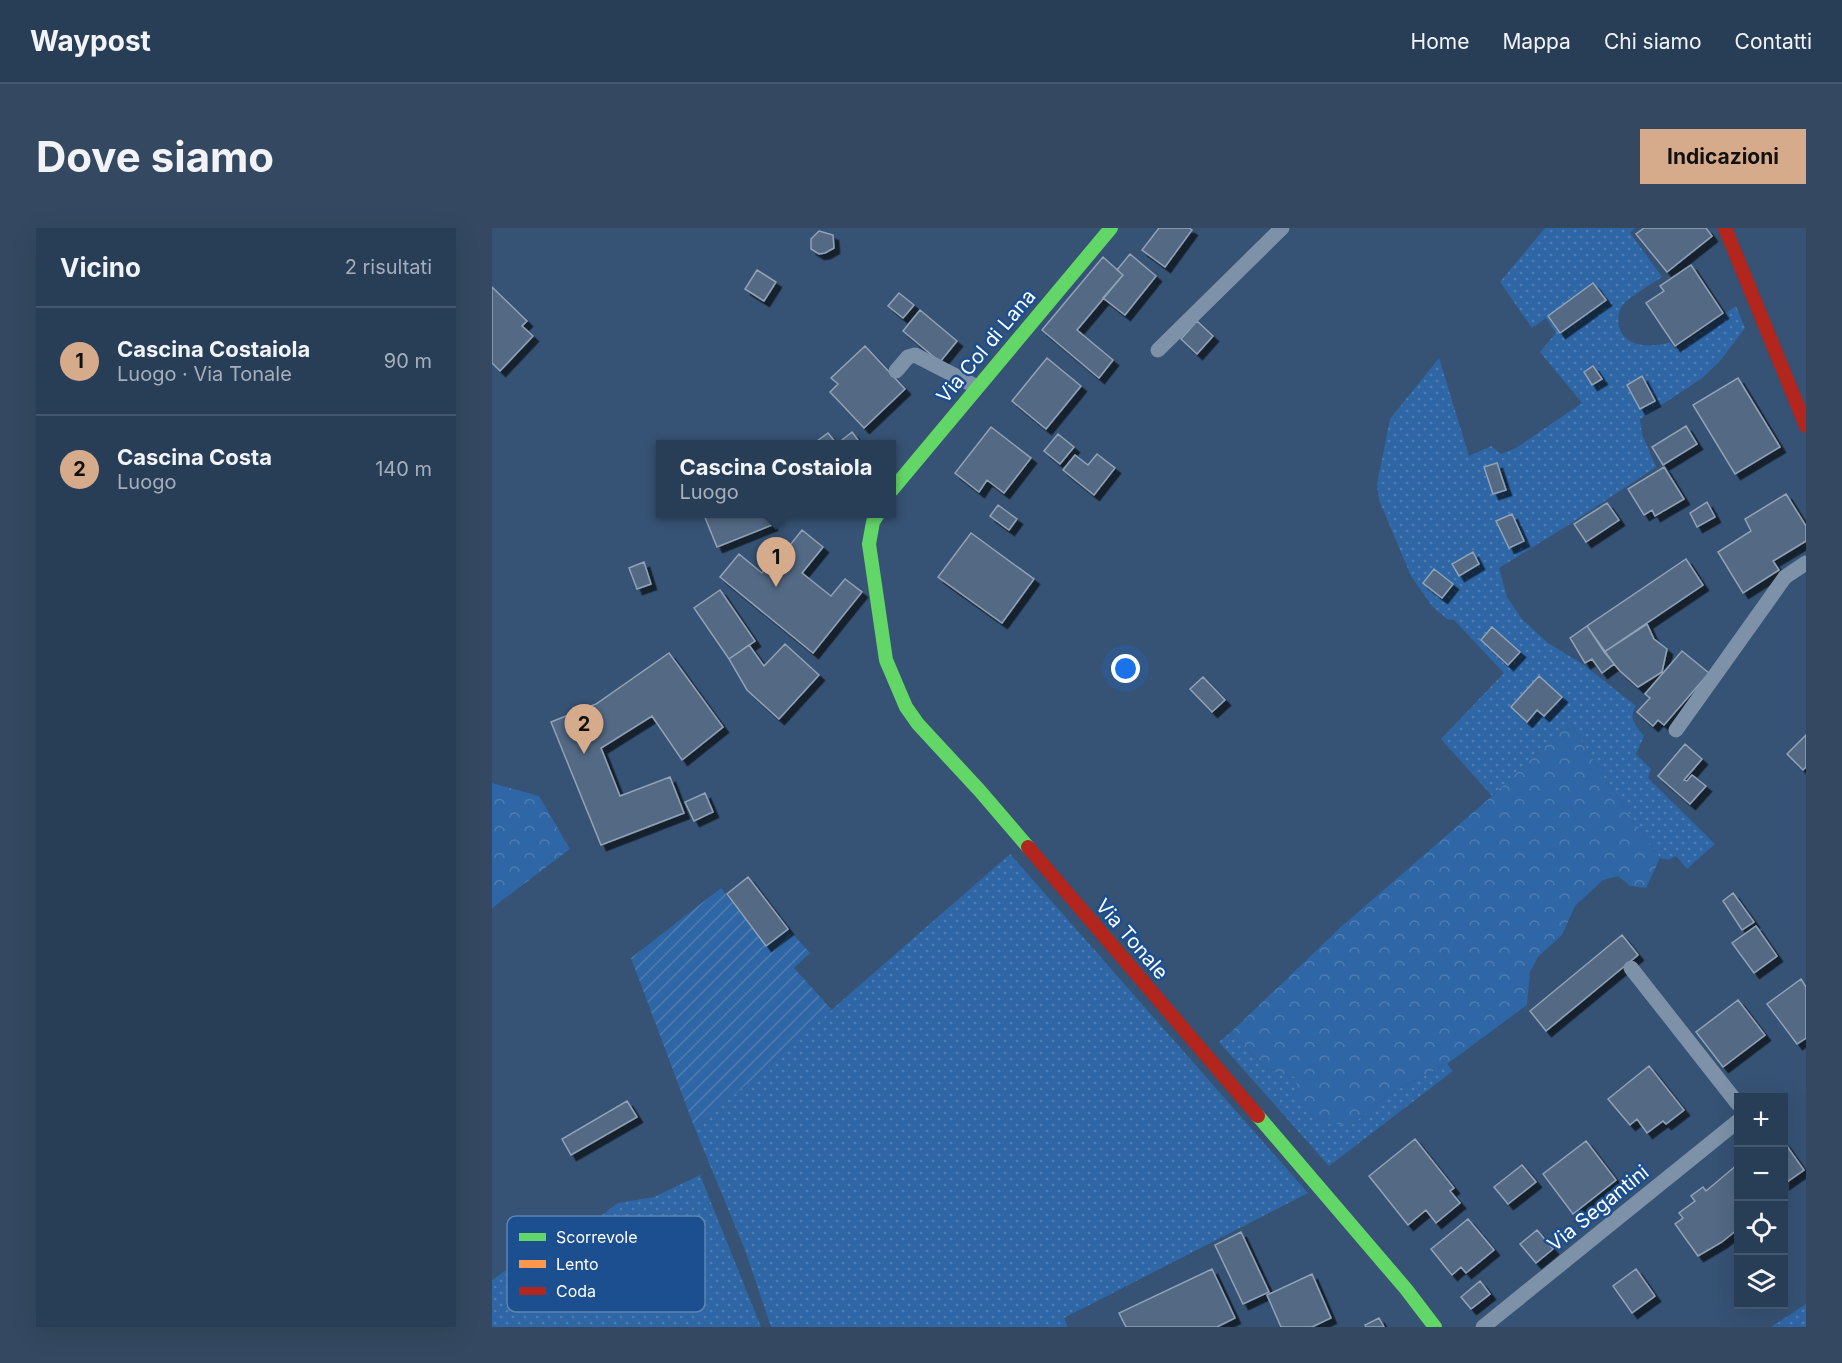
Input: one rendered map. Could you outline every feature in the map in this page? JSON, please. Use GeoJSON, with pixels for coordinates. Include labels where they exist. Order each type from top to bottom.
{"type":"FeatureCollection","features":[{"type":"Feature","properties":{"kind":"street","name":"Via Col di Lana"},"geometry":{"type":"LineString","coordinates":[[896,484],[1111,228]]}},
{"type":"Feature","properties":{"kind":"street"},"geometry":{"type":"LineString","coordinates":[[1725,228],[1806,426]]}},
{"type":"Feature","properties":{"kind":"street","name":"Via Tonale"},"geometry":{"type":"LineString","coordinates":[[875,518],[869,544],[886,660],[906,707],[1368,1245],[1435,1327]]}},
{"type":"Feature","properties":{"kind":"lane"},"geometry":{"type":"LineString","coordinates":[[1158,350],[1282,228]]}},
{"type":"Feature","properties":{"kind":"lane"},"geometry":{"type":"LineString","coordinates":[[896,371],[908,357],[915,355],[977,387]]}},
{"type":"Feature","properties":{"kind":"lane"},"geometry":{"type":"LineString","coordinates":[[1676,730],[1785,577],[1806,563]]}},
{"type":"Feature","properties":{"kind":"lane"},"geometry":{"type":"LineString","coordinates":[[1631,968],[1734,1099]]}},
{"type":"Feature","properties":{"kind":"lane","name":"Via Segantini"},"geometry":{"type":"LineString","coordinates":[[1483,1327],[1734,1124]]}},
{"type":"Feature","properties":{"kind":"green space"},"geometry":{"type":"Polygon","coordinates":[[[1545,228],[1635,228],[1630,233],[1662,277],[1634,296],[1620,310],[1619,326],[1627,339],[1633,342],[1655,345],[1670,342],[1675,349],[1736,306],[1745,328],[1720,361],[1701,379],[1640,419],[1642,434],[1656,467],[1499,568],[1507,597],[1522,619],[1548,643],[1584,665],[1636,706],[1633,718],[1635,725],[1644,736],[1636,754],[1651,769],[1648,778],[1715,844],[1687,869],[1676,856],[1669,860],[1660,858],[1603,776],[1570,722],[1492,796],[1441,739],[1504,673],[1454,620],[1447,619],[1432,606],[1411,576],[1379,500],[1377,484],[1390,419],[1439,358],[1469,456],[1491,446],[1501,454],[1516,448],[1582,403],[1540,352],[1556,333],[1546,318],[1532,328],[1500,282],[1545,228]]]}},
{"type":"Feature","properties":{"kind":"green space"},"geometry":{"type":"Polygon","coordinates":[[[1570,722],[1603,776],[1660,858],[1646,888],[1630,886],[1618,876],[1603,880],[1575,906],[1562,935],[1538,957],[1530,972],[1527,1005],[1447,1064],[1389,1094],[1349,1127],[1318,1119],[1297,1094],[1296,1077],[1264,1067],[1231,1032],[1342,926],[1492,796],[1570,722]]]}},
{"type":"Feature","properties":{"kind":"green space"},"geometry":{"type":"Polygon","coordinates":[[[492,783],[539,796],[570,849],[492,908],[492,783]]]}},
{"type":"Feature","properties":{"kind":"green space"},"geometry":{"type":"Polygon","coordinates":[[[1010,854],[1308,1193],[1064,1318],[1068,1327],[771,1327],[745,1250],[695,1129],[1010,854]]]}},
{"type":"Feature","properties":{"kind":"green space"},"geometry":{"type":"Polygon","coordinates":[[[721,888],[766,946],[788,929],[810,953],[794,968],[832,1010],[695,1129],[631,958],[721,888]]]}},
{"type":"Feature","properties":{"kind":"green space"},"geometry":{"type":"Polygon","coordinates":[[[1231,1032],[1264,1067],[1296,1077],[1349,1127],[1389,1094],[1447,1064],[1453,1071],[1329,1166],[1219,1042],[1231,1032]]]}},
{"type":"Feature","properties":{"kind":"green space"},"geometry":{"type":"Polygon","coordinates":[[[700,1175],[761,1327],[492,1327],[492,1280],[507,1270],[507,1312],[705,1312],[705,1216],[601,1216],[618,1203],[654,1197],[700,1175]]]}},
{"type":"Feature","properties":{"kind":"green space"},"geometry":{"type":"Polygon","coordinates":[[[1806,1304],[1806,1327],[1771,1327],[1806,1304]]]}},
{"type":"Feature","properties":{"kind":"building"},"geometry":{"type":"Polygon","coordinates":[[[1159,228],[1189,228],[1192,230],[1165,267],[1142,250],[1159,228]]]}},
{"type":"Feature","properties":{"kind":"building"},"geometry":{"type":"Polygon","coordinates":[[[1644,228],[1706,228],[1712,236],[1667,272],[1636,234],[1644,228]]]}},
{"type":"Feature","properties":{"kind":"building"},"geometry":{"type":"Polygon","coordinates":[[[819,231],[833,235],[834,248],[819,254],[811,249],[811,239],[819,231]]]}},
{"type":"Feature","properties":{"kind":"building"},"geometry":{"type":"Polygon","coordinates":[[[1130,254],[1156,276],[1125,315],[1103,298],[1123,275],[1117,270],[1130,254]]]}},
{"type":"Feature","properties":{"kind":"building"},"geometry":{"type":"Polygon","coordinates":[[[1103,257],[1123,275],[1077,330],[1113,360],[1099,378],[1042,330],[1103,257]]]}},
{"type":"Feature","properties":{"kind":"building"},"geometry":{"type":"Polygon","coordinates":[[[1691,265],[1723,313],[1675,346],[1646,303],[1664,291],[1660,286],[1691,265]]]}},
{"type":"Feature","properties":{"kind":"building"},"geometry":{"type":"Polygon","coordinates":[[[757,270],[776,282],[764,301],[745,289],[757,270]]]}},
{"type":"Feature","properties":{"kind":"building"},"geometry":{"type":"Polygon","coordinates":[[[1593,283],[1606,300],[1560,333],[1548,316],[1593,283]]]}},
{"type":"Feature","properties":{"kind":"building"},"geometry":{"type":"Polygon","coordinates":[[[492,287],[527,321],[522,326],[533,336],[500,371],[492,363],[492,287]]]}},
{"type":"Feature","properties":{"kind":"building"},"geometry":{"type":"Polygon","coordinates":[[[899,293],[914,305],[903,318],[888,306],[899,293]]]}},
{"type":"Feature","properties":{"kind":"building"},"geometry":{"type":"Polygon","coordinates":[[[920,310],[957,341],[940,362],[903,331],[920,310]]]}},
{"type":"Feature","properties":{"kind":"building"},"geometry":{"type":"Polygon","coordinates":[[[1197,321],[1213,336],[1197,354],[1181,339],[1197,321]]]}},
{"type":"Feature","properties":{"kind":"building"},"geometry":{"type":"Polygon","coordinates":[[[865,346],[905,389],[864,428],[830,392],[838,384],[831,378],[865,346]]]}},
{"type":"Feature","properties":{"kind":"building"},"geometry":{"type":"Polygon","coordinates":[[[1047,358],[1081,386],[1046,429],[1012,401],[1047,358]]]}},
{"type":"Feature","properties":{"kind":"building"},"geometry":{"type":"Polygon","coordinates":[[[1593,366],[1602,379],[1592,385],[1584,372],[1593,366]]]}},
{"type":"Feature","properties":{"kind":"building"},"geometry":{"type":"Polygon","coordinates":[[[1642,376],[1655,401],[1640,409],[1627,385],[1642,376]]]}},
{"type":"Feature","properties":{"kind":"building"},"geometry":{"type":"Polygon","coordinates":[[[1738,378],[1780,447],[1735,474],[1693,405],[1738,378]]]}},
{"type":"Feature","properties":{"kind":"building"},"geometry":{"type":"Polygon","coordinates":[[[1686,426],[1697,444],[1663,465],[1652,447],[1686,426]]]}},
{"type":"Feature","properties":{"kind":"building"},"geometry":{"type":"Polygon","coordinates":[[[991,427],[1031,458],[1004,493],[987,480],[979,492],[955,473],[991,427]]]}},
{"type":"Feature","properties":{"kind":"building"},"geometry":{"type":"Polygon","coordinates":[[[852,432],[858,440],[842,440],[852,432]]]}},
{"type":"Feature","properties":{"kind":"building"},"geometry":{"type":"Polygon","coordinates":[[[828,433],[834,440],[818,440],[828,433]]]}},
{"type":"Feature","properties":{"kind":"building"},"geometry":{"type":"Polygon","coordinates":[[[1058,434],[1074,447],[1060,464],[1044,451],[1058,434]]]}},
{"type":"Feature","properties":{"kind":"building"},"geometry":{"type":"Polygon","coordinates":[[[1097,454],[1115,468],[1094,495],[1063,470],[1075,455],[1088,465],[1097,454]]]}},
{"type":"Feature","properties":{"kind":"building"},"geometry":{"type":"Polygon","coordinates":[[[1497,463],[1506,490],[1493,494],[1484,467],[1497,463]]]}},
{"type":"Feature","properties":{"kind":"building"},"geometry":{"type":"Polygon","coordinates":[[[1664,467],[1684,499],[1655,516],[1652,510],[1644,515],[1628,489],[1664,467]]]}},
{"type":"Feature","properties":{"kind":"building"},"geometry":{"type":"Polygon","coordinates":[[[1786,494],[1806,526],[1806,541],[1773,561],[1779,570],[1743,593],[1718,552],[1751,531],[1745,519],[1786,494]]]}},
{"type":"Feature","properties":{"kind":"building"},"geometry":{"type":"Polygon","coordinates":[[[1707,502],[1715,517],[1697,527],[1690,513],[1707,502]]]}},
{"type":"Feature","properties":{"kind":"building"},"geometry":{"type":"Polygon","coordinates":[[[1607,503],[1619,520],[1586,542],[1574,524],[1607,503]]]}},
{"type":"Feature","properties":{"kind":"building"},"geometry":{"type":"Polygon","coordinates":[[[998,505],[1017,519],[1009,530],[990,516],[998,505]]]}},
{"type":"Feature","properties":{"kind":"building"},"geometry":{"type":"Polygon","coordinates":[[[1512,514],[1524,541],[1509,548],[1496,521],[1512,514]]]}},
{"type":"Feature","properties":{"kind":"building"},"geometry":{"type":"Polygon","coordinates":[[[705,518],[769,518],[772,525],[717,547],[705,518]]]}},
{"type":"Feature","properties":{"kind":"building"},"geometry":{"type":"Polygon","coordinates":[[[802,530],[823,547],[802,573],[831,596],[845,579],[862,592],[813,653],[720,577],[739,554],[762,573],[775,557],[771,555],[780,543],[787,549],[802,530]]]}},
{"type":"Feature","properties":{"kind":"building"},"geometry":{"type":"Polygon","coordinates":[[[971,533],[1034,579],[1002,623],[938,577],[971,533]]]}},
{"type":"Feature","properties":{"kind":"building"},"geometry":{"type":"Polygon","coordinates":[[[1473,552],[1479,564],[1459,576],[1452,564],[1473,552]]]}},
{"type":"Feature","properties":{"kind":"building"},"geometry":{"type":"Polygon","coordinates":[[[1686,559],[1703,585],[1604,652],[1587,626],[1686,559]]]}},
{"type":"Feature","properties":{"kind":"building"},"geometry":{"type":"Polygon","coordinates":[[[644,562],[651,584],[637,589],[629,568],[644,562]]]}},
{"type":"Feature","properties":{"kind":"building"},"geometry":{"type":"Polygon","coordinates":[[[1434,569],[1453,584],[1442,598],[1423,583],[1434,569]]]}},
{"type":"Feature","properties":{"kind":"building"},"geometry":{"type":"Polygon","coordinates":[[[720,590],[755,641],[729,659],[694,608],[720,590]]]}},
{"type":"Feature","properties":{"kind":"building"},"geometry":{"type":"Polygon","coordinates":[[[1647,624],[1654,639],[1667,649],[1662,672],[1638,687],[1604,652],[1647,624]]]}},
{"type":"Feature","properties":{"kind":"building"},"geometry":{"type":"Polygon","coordinates":[[[1587,626],[1614,664],[1602,673],[1592,659],[1585,663],[1570,638],[1587,626]]]}},
{"type":"Feature","properties":{"kind":"building"},"geometry":{"type":"Polygon","coordinates":[[[1492,627],[1520,652],[1508,665],[1481,640],[1492,627]]]}},
{"type":"Feature","properties":{"kind":"building"},"geometry":{"type":"Polygon","coordinates":[[[785,644],[819,675],[779,719],[747,690],[729,659],[749,645],[764,666],[785,644]]]}},
{"type":"Feature","properties":{"kind":"building"},"geometry":{"type":"Polygon","coordinates":[[[1682,651],[1709,673],[1664,725],[1658,720],[1653,726],[1637,712],[1650,698],[1645,694],[1682,651]]]}},
{"type":"Feature","properties":{"kind":"building"},"geometry":{"type":"Polygon","coordinates":[[[669,653],[723,727],[682,760],[652,716],[601,748],[620,796],[670,777],[684,813],[601,845],[551,722],[596,704],[669,653]]]}},
{"type":"Feature","properties":{"kind":"building"},"geometry":{"type":"Polygon","coordinates":[[[1539,676],[1562,697],[1544,716],[1537,710],[1527,722],[1511,707],[1539,676]]]}},
{"type":"Feature","properties":{"kind":"building"},"geometry":{"type":"Polygon","coordinates":[[[1203,677],[1225,700],[1212,712],[1190,689],[1203,677]]]}},
{"type":"Feature","properties":{"kind":"building"},"geometry":{"type":"Polygon","coordinates":[[[1806,735],[1806,767],[1803,770],[1787,754],[1806,735]]]}},
{"type":"Feature","properties":{"kind":"building"},"geometry":{"type":"Polygon","coordinates":[[[1685,744],[1702,759],[1684,780],[1687,781],[1692,775],[1706,786],[1690,804],[1658,776],[1685,744]]]}},
{"type":"Feature","properties":{"kind":"building"},"geometry":{"type":"Polygon","coordinates":[[[705,793],[713,812],[694,821],[685,802],[705,793]]]}},
{"type":"Feature","properties":{"kind":"building"},"geometry":{"type":"Polygon","coordinates":[[[748,877],[788,929],[766,946],[727,894],[748,877]]]}},
{"type":"Feature","properties":{"kind":"building"},"geometry":{"type":"Polygon","coordinates":[[[1733,893],[1754,922],[1742,930],[1723,901],[1733,893]]]}},
{"type":"Feature","properties":{"kind":"building"},"geometry":{"type":"Polygon","coordinates":[[[1756,926],[1777,956],[1754,973],[1732,943],[1756,926]]]}},
{"type":"Feature","properties":{"kind":"building"},"geometry":{"type":"Polygon","coordinates":[[[1622,935],[1638,955],[1546,1031],[1530,1011],[1622,935]]]}},
{"type":"Feature","properties":{"kind":"building"},"geometry":{"type":"Polygon","coordinates":[[[1801,979],[1806,987],[1806,1038],[1797,1044],[1767,1004],[1801,979]]]}},
{"type":"Feature","properties":{"kind":"building"},"geometry":{"type":"Polygon","coordinates":[[[1738,1000],[1765,1035],[1723,1067],[1696,1032],[1738,1000]]]}},
{"type":"Feature","properties":{"kind":"building"},"geometry":{"type":"Polygon","coordinates":[[[1649,1066],[1684,1110],[1666,1124],[1663,1121],[1647,1133],[1637,1119],[1630,1125],[1608,1099],[1649,1066]]]}},
{"type":"Feature","properties":{"kind":"building"},"geometry":{"type":"Polygon","coordinates":[[[627,1101],[637,1117],[571,1155],[562,1139],[627,1101]]]}},
{"type":"Feature","properties":{"kind":"building"},"geometry":{"type":"Polygon","coordinates":[[[1415,1139],[1454,1188],[1450,1191],[1460,1203],[1436,1223],[1426,1210],[1408,1225],[1369,1176],[1415,1139]]]}},
{"type":"Feature","properties":{"kind":"building"},"geometry":{"type":"Polygon","coordinates":[[[1586,1141],[1616,1180],[1573,1214],[1543,1174],[1586,1141]]]}},
{"type":"Feature","properties":{"kind":"building"},"geometry":{"type":"Polygon","coordinates":[[[1788,1148],[1804,1170],[1788,1181],[1788,1148]]]}},
{"type":"Feature","properties":{"kind":"building"},"geometry":{"type":"Polygon","coordinates":[[[1522,1165],[1536,1182],[1508,1204],[1494,1187],[1522,1165]]]}},
{"type":"Feature","properties":{"kind":"building"},"geometry":{"type":"Polygon","coordinates":[[[1734,1167],[1734,1232],[1698,1256],[1675,1224],[1683,1218],[1679,1213],[1695,1201],[1691,1196],[1703,1187],[1706,1191],[1734,1167]]]}},
{"type":"Feature","properties":{"kind":"building"},"geometry":{"type":"Polygon","coordinates":[[[1468,1219],[1494,1250],[1466,1273],[1461,1267],[1452,1275],[1431,1249],[1468,1219]]]}},
{"type":"Feature","properties":{"kind":"building"},"geometry":{"type":"Polygon","coordinates":[[[1537,1230],[1553,1249],[1536,1263],[1520,1244],[1537,1230]]]}},
{"type":"Feature","properties":{"kind":"building"},"geometry":{"type":"Polygon","coordinates":[[[1241,1232],[1269,1292],[1243,1304],[1215,1245],[1241,1232]]]}},
{"type":"Feature","properties":{"kind":"building"},"geometry":{"type":"Polygon","coordinates":[[[1212,1269],[1235,1318],[1217,1327],[1126,1327],[1119,1313],[1212,1269]]]}},
{"type":"Feature","properties":{"kind":"building"},"geometry":{"type":"Polygon","coordinates":[[[1636,1269],[1655,1296],[1632,1313],[1613,1286],[1636,1269]]]}},
{"type":"Feature","properties":{"kind":"building"},"geometry":{"type":"Polygon","coordinates":[[[1312,1274],[1331,1318],[1312,1327],[1281,1327],[1267,1295],[1312,1274]]]}},
{"type":"Feature","properties":{"kind":"building"},"geometry":{"type":"Polygon","coordinates":[[[1480,1281],[1490,1294],[1471,1309],[1461,1297],[1480,1281]]]}},
{"type":"Feature","properties":{"kind":"building"},"geometry":{"type":"Polygon","coordinates":[[[1379,1318],[1384,1327],[1366,1327],[1365,1325],[1379,1318]]]}},
{"type":"Feature","properties":{"kind":"traffic: fast"},"geometry":{"type":"LineString","coordinates":[[896,485],[1111,228]]}},
{"type":"Feature","properties":{"kind":"traffic: fast"},"geometry":{"type":"LineString","coordinates":[[876,518],[869,544],[886,660],[906,707],[918,724],[1028,847]]}},
{"type":"Feature","properties":{"kind":"traffic: fast"},"geometry":{"type":"LineString","coordinates":[[1258,1116],[1406,1289],[1435,1327]]}},
{"type":"Feature","properties":{"kind":"traffic: jam"},"geometry":{"type":"LineString","coordinates":[[1725,228],[1806,426]]}},
{"type":"Feature","properties":{"kind":"traffic: jam"},"geometry":{"type":"LineString","coordinates":[[1028,847],[1258,1116]]}},
{"type":"Feature","properties":{"kind":"place","name":"Cascina Costaiola"},"geometry":{"type":"Point","coordinates":[776,587]}},
{"type":"Feature","properties":{"kind":"place","name":"Cascina Costa"},"geometry":{"type":"Point","coordinates":[584,754]}}]}
